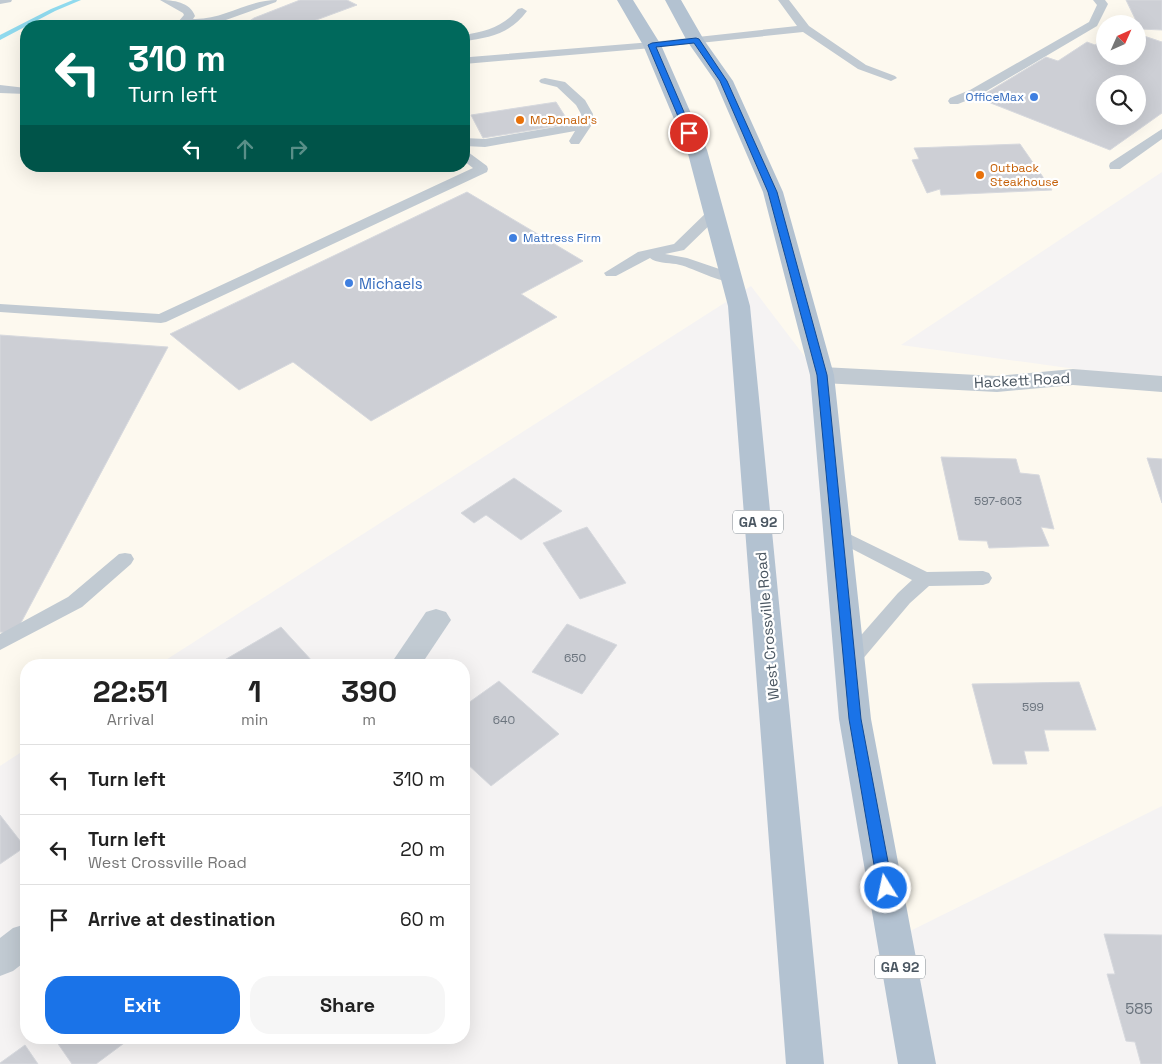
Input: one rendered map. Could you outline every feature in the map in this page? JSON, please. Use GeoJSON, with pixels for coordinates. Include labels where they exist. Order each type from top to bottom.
{"type":"FeatureCollection","features":[{"type":"Feature","properties":{"kind":"main road","name":"West Crossville Road"},"geometry":{"type":"LineString","coordinates":[[625,0],[652,45],[697,150],[739,306],[805,1064]]}},
{"type":"Feature","properties":{"kind":"main road","name":"GA 92"},"geometry":{"type":"LineString","coordinates":[[673,0],[696,41],[724,81],[773,192],[822,375],[855,719],[917,1064]]}},
{"type":"Feature","properties":{"kind":"street","name":"Hackett Road"},"geometry":{"type":"LineString","coordinates":[[822,375],[998,384],[1073,377],[1162,384]]}},
{"type":"Feature","properties":{"kind":"street"},"geometry":{"type":"LineString","coordinates":[[409,659],[436,620]]}},
{"type":"Feature","properties":{"kind":"street"},"geometry":{"type":"LineString","coordinates":[[0,959],[20,944]]}},
{"type":"Feature","properties":{"kind":"lane"},"geometry":{"type":"LineString","coordinates":[[0,1],[7,0]]}},
{"type":"Feature","properties":{"kind":"lane"},"geometry":{"type":"LineString","coordinates":[[166,0],[188,11],[190,16],[185,20]]}},
{"type":"Feature","properties":{"kind":"lane"},"geometry":{"type":"LineString","coordinates":[[217,20],[272,0]]}},
{"type":"Feature","properties":{"kind":"lane"},"geometry":{"type":"LineString","coordinates":[[783,0],[805,28],[862,67],[891,78]]}},
{"type":"Feature","properties":{"kind":"lane"},"geometry":{"type":"LineString","coordinates":[[954,101],[974,93],[1093,24],[1103,4],[1098,0]]}},
{"type":"Feature","properties":{"kind":"lane"},"geometry":{"type":"LineString","coordinates":[[470,37],[492,34],[514,23],[522,11]]}},
{"type":"Feature","properties":{"kind":"lane"},"geometry":{"type":"LineString","coordinates":[[470,61],[696,41],[805,28]]}},
{"type":"Feature","properties":{"kind":"lane"},"geometry":{"type":"LineString","coordinates":[[545,81],[561,84],[581,103],[587,114],[585,126],[575,141]]}},
{"type":"Feature","properties":{"kind":"lane"},"geometry":{"type":"LineString","coordinates":[[0,103],[5,90],[20,91]]}},
{"type":"Feature","properties":{"kind":"lane"},"geometry":{"type":"LineString","coordinates":[[470,142],[485,143],[585,126]]}},
{"type":"Feature","properties":{"kind":"lane"},"geometry":{"type":"LineString","coordinates":[[1115,166],[1162,133]]}},
{"type":"Feature","properties":{"kind":"lane"},"geometry":{"type":"LineString","coordinates":[[0,308],[161,319],[482,169],[470,159]]}},
{"type":"Feature","properties":{"kind":"lane"},"geometry":{"type":"LineString","coordinates":[[611,274],[643,255],[679,247],[714,214]]}},
{"type":"Feature","properties":{"kind":"lane"},"geometry":{"type":"LineString","coordinates":[[643,255],[682,260],[732,278]]}},
{"type":"Feature","properties":{"kind":"lane"},"geometry":{"type":"LineString","coordinates":[[837,534],[925,580],[983,578]]}},
{"type":"Feature","properties":{"kind":"lane"},"geometry":{"type":"LineString","coordinates":[[0,643],[74,602],[125,560]]}},
{"type":"Feature","properties":{"kind":"lane"},"geometry":{"type":"LineString","coordinates":[[849,662],[904,598],[925,580]]}},
{"type":"Feature","properties":{"kind":"shaded area"},"geometry":{"type":"Polygon","coordinates":[[[0,0],[1162,0],[1162,172],[901,345],[1162,381],[1162,806],[890,941],[831,391],[751,286],[167,659],[20,659],[20,753],[0,766],[0,0]]]}},
{"type":"Feature","properties":{"kind":"building"},"geometry":{"type":"Polygon","coordinates":[[[300,0],[347,0],[357,5],[316,20],[251,20],[300,0]]]}},
{"type":"Feature","properties":{"kind":"building"},"geometry":{"type":"Polygon","coordinates":[[[1126,0],[1162,0],[1162,30],[1146,29],[1146,15],[1133,15],[1126,0]]]}},
{"type":"Feature","properties":{"kind":"building"},"geometry":{"type":"Polygon","coordinates":[[[1146,37],[1162,42],[1162,113],[1146,124],[1146,75],[1096,75],[1096,125],[1145,125],[1110,150],[978,98],[1046,57],[1058,61],[1087,42],[1095,45],[1096,65],[1146,65],[1146,37]]]}},
{"type":"Feature","properties":{"kind":"building","name":"McDonald's"},"geometry":{"type":"Polygon","coordinates":[[[556,102],[570,124],[483,138],[471,115],[556,102]]]}},
{"type":"Feature","properties":{"kind":"building","name":"Outback Steakhouse"},"geometry":{"type":"Polygon","coordinates":[[[1020,144],[1052,190],[941,195],[940,189],[927,193],[912,160],[919,159],[914,148],[1020,144]]]}},
{"type":"Feature","properties":{"kind":"building"},"geometry":{"type":"Polygon","coordinates":[[[467,192],[583,261],[521,294],[557,317],[371,421],[293,362],[239,390],[170,334],[467,192]]]}},
{"type":"Feature","properties":{"kind":"building"},"geometry":{"type":"Polygon","coordinates":[[[0,335],[168,347],[15,634],[0,632],[0,335]]]}},
{"type":"Feature","properties":{"kind":"building"},"geometry":{"type":"Polygon","coordinates":[[[941,457],[1016,459],[1020,473],[1039,475],[1054,529],[1041,527],[1049,546],[989,548],[987,541],[959,540],[941,457]]]}},
{"type":"Feature","properties":{"kind":"building"},"geometry":{"type":"Polygon","coordinates":[[[1147,458],[1162,459],[1162,503],[1147,458]]]}},
{"type":"Feature","properties":{"kind":"building"},"geometry":{"type":"Polygon","coordinates":[[[514,478],[562,511],[521,540],[486,515],[474,523],[461,513],[514,478]]]}},
{"type":"Feature","properties":{"kind":"building"},"geometry":{"type":"Polygon","coordinates":[[[587,527],[626,583],[580,599],[543,543],[587,527]]]}},
{"type":"Feature","properties":{"kind":"building"},"geometry":{"type":"Polygon","coordinates":[[[567,624],[617,645],[582,694],[532,672],[567,624]]]}},
{"type":"Feature","properties":{"kind":"building"},"geometry":{"type":"Polygon","coordinates":[[[281,627],[310,659],[226,659],[281,627]]]}},
{"type":"Feature","properties":{"kind":"building"},"geometry":{"type":"Polygon","coordinates":[[[499,681],[559,734],[491,786],[470,767],[470,702],[499,681]]]}},
{"type":"Feature","properties":{"kind":"building"},"geometry":{"type":"Polygon","coordinates":[[[1079,682],[1096,730],[1044,730],[1049,751],[1024,751],[1027,764],[993,764],[972,684],[1079,682]]]}},
{"type":"Feature","properties":{"kind":"building"},"geometry":{"type":"Polygon","coordinates":[[[0,815],[20,841],[20,850],[0,864],[0,815]]]}},
{"type":"Feature","properties":{"kind":"building"},"geometry":{"type":"Polygon","coordinates":[[[1104,934],[1162,935],[1162,1064],[1141,1064],[1135,1042],[1126,1041],[1107,974],[1115,974],[1104,934]]]}},
{"type":"Feature","properties":{"kind":"building"},"geometry":{"type":"Polygon","coordinates":[[[58,1044],[123,1044],[96,1064],[72,1064],[58,1044]]]}},
{"type":"Feature","properties":{"kind":"building"},"geometry":{"type":"Polygon","coordinates":[[[25,1045],[38,1064],[0,1064],[0,1063],[25,1045]]]}},
{"type":"Feature","properties":{"kind":"waterway"},"geometry":{"type":"LineString","coordinates":[[34,20],[78,0]]}},
{"type":"Feature","properties":{"kind":"waterway"},"geometry":{"type":"LineString","coordinates":[[0,38],[20,27]]}},
{"type":"Feature","properties":{"kind":"place","name":"OfficeMax"},"geometry":{"type":"Point","coordinates":[1034,97]}},
{"type":"Feature","properties":{"kind":"place","name":"McDonald's"},"geometry":{"type":"Point","coordinates":[520,120]}},
{"type":"Feature","properties":{"kind":"place","name":"Outback Steakhouse"},"geometry":{"type":"Point","coordinates":[980,175]}},
{"type":"Feature","properties":{"kind":"place","name":"Mattress Firm"},"geometry":{"type":"Point","coordinates":[513,238]}},
{"type":"Feature","properties":{"kind":"place","name":"Michaels"},"geometry":{"type":"Point","coordinates":[349,283]}},
{"type":"Feature","properties":{"kind":"route"},"geometry":{"type":"LineString","coordinates":[[689,133],[652,45],[696,41],[724,81],[773,192],[822,375],[855,719],[886,888]]}}]}
